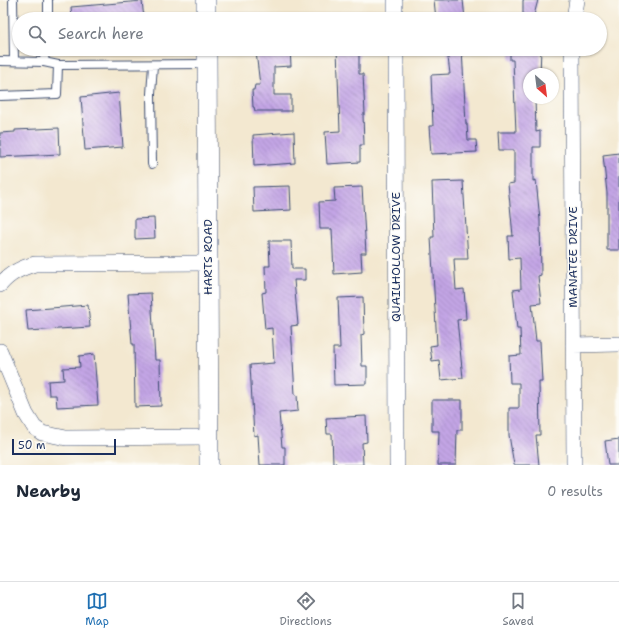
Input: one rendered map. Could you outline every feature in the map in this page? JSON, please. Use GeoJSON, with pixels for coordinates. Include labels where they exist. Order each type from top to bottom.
{"type":"FeatureCollection","features":[{"type":"Feature","properties":{"kind":"street"},"geometry":{"type":"LineString","coordinates":[[206,0],[206,12]]}},
{"type":"Feature","properties":{"kind":"street"},"geometry":{"type":"LineString","coordinates":[[395,0],[396,12]]}},
{"type":"Feature","properties":{"kind":"street"},"geometry":{"type":"LineString","coordinates":[[575,12],[577,0]]}},
{"type":"Feature","properties":{"kind":"street","name":"HARTS ROAD"},"geometry":{"type":"LineString","coordinates":[[207,56],[209,465]]}},
{"type":"Feature","properties":{"kind":"street","name":"QUAILHOLLOW DRIVE"},"geometry":{"type":"LineString","coordinates":[[396,56],[397,465]]}},
{"type":"Feature","properties":{"kind":"street","name":"MANATEE DRIVE"},"geometry":{"type":"LineString","coordinates":[[572,56],[574,465]]}},
{"type":"Feature","properties":{"kind":"street"},"geometry":{"type":"LineString","coordinates":[[0,285],[7,277],[20,269],[36,264],[208,263]]}},
{"type":"Feature","properties":{"kind":"street"},"geometry":{"type":"LineString","coordinates":[[573,345],[619,344]]}},
{"type":"Feature","properties":{"kind":"street"},"geometry":{"type":"LineString","coordinates":[[0,351],[26,414],[34,427],[42,433],[66,438],[209,437]]}},
{"type":"Feature","properties":{"kind":"lane"},"geometry":{"type":"LineString","coordinates":[[13,0],[13,12]]}},
{"type":"Feature","properties":{"kind":"lane"},"geometry":{"type":"LineString","coordinates":[[48,0],[48,12]]}},
{"type":"Feature","properties":{"kind":"lane"},"geometry":{"type":"LineString","coordinates":[[14,56],[14,61]]}},
{"type":"Feature","properties":{"kind":"lane"},"geometry":{"type":"LineString","coordinates":[[44,56],[44,62]]}},
{"type":"Feature","properties":{"kind":"lane"},"geometry":{"type":"LineString","coordinates":[[0,61],[44,62],[58,65],[153,65],[207,56]]}},
{"type":"Feature","properties":{"kind":"lane"},"geometry":{"type":"LineString","coordinates":[[0,96],[57,94],[58,65]]}},
{"type":"Feature","properties":{"kind":"lane"},"geometry":{"type":"LineString","coordinates":[[152,164],[151,94],[153,65]]}},
{"type":"Feature","properties":{"kind":"building"},"geometry":{"type":"Polygon","coordinates":[[[434,0],[463,0],[464,12],[435,12],[434,0]]]}},
{"type":"Feature","properties":{"kind":"building"},"geometry":{"type":"Polygon","coordinates":[[[523,0],[538,0],[535,12],[523,12],[523,0]]]}},
{"type":"Feature","properties":{"kind":"building"},"geometry":{"type":"Polygon","coordinates":[[[142,1],[143,12],[71,12],[71,7],[142,1]]]}},
{"type":"Feature","properties":{"kind":"building"},"geometry":{"type":"Polygon","coordinates":[[[256,56],[290,56],[291,66],[274,67],[274,95],[291,95],[291,111],[255,111],[253,107],[252,90],[254,90],[255,85],[260,85],[256,56]]]}},
{"type":"Feature","properties":{"kind":"building"},"geometry":{"type":"Polygon","coordinates":[[[337,56],[359,56],[359,74],[363,74],[365,114],[363,114],[364,145],[360,145],[360,162],[327,164],[325,132],[340,131],[337,56]]]}},
{"type":"Feature","properties":{"kind":"building"},"geometry":{"type":"Polygon","coordinates":[[[448,56],[462,56],[468,140],[476,140],[477,152],[431,154],[429,126],[433,126],[431,75],[450,74],[448,56]]]}},
{"type":"Feature","properties":{"kind":"building"},"geometry":{"type":"Polygon","coordinates":[[[510,56],[541,56],[540,68],[523,68],[523,104],[535,104],[536,132],[540,131],[540,147],[533,147],[533,181],[536,180],[540,220],[541,275],[538,276],[541,303],[532,304],[536,341],[540,341],[542,382],[539,382],[540,435],[536,435],[539,465],[514,465],[509,435],[509,408],[519,408],[519,383],[510,383],[509,356],[521,355],[520,329],[517,329],[513,290],[521,289],[520,258],[509,259],[508,236],[513,236],[508,184],[514,183],[514,150],[499,150],[498,132],[516,132],[513,60],[510,60],[510,56]]]}},
{"type":"Feature","properties":{"kind":"building"},"geometry":{"type":"Polygon","coordinates":[[[119,93],[123,147],[85,150],[81,97],[119,93]]]}},
{"type":"Feature","properties":{"kind":"building"},"geometry":{"type":"Polygon","coordinates":[[[59,128],[60,154],[0,157],[0,133],[15,132],[15,130],[59,128]]]}},
{"type":"Feature","properties":{"kind":"building"},"geometry":{"type":"Polygon","coordinates":[[[294,132],[295,163],[254,166],[253,135],[294,132]]]}},
{"type":"Feature","properties":{"kind":"building"},"geometry":{"type":"Polygon","coordinates":[[[619,153],[619,250],[607,250],[607,193],[603,155],[619,153]]]}},
{"type":"Feature","properties":{"kind":"building"},"geometry":{"type":"Polygon","coordinates":[[[463,181],[468,259],[454,259],[456,290],[464,289],[466,319],[457,320],[463,378],[441,380],[439,360],[432,361],[430,346],[437,345],[431,237],[434,237],[432,182],[463,181]]]}},
{"type":"Feature","properties":{"kind":"building"},"geometry":{"type":"Polygon","coordinates":[[[290,186],[291,210],[254,212],[253,187],[290,186]]]}},
{"type":"Feature","properties":{"kind":"building"},"geometry":{"type":"Polygon","coordinates":[[[362,187],[366,253],[361,253],[362,272],[334,274],[332,229],[320,229],[319,202],[335,201],[334,188],[362,187]]]}},
{"type":"Feature","properties":{"kind":"building"},"geometry":{"type":"Polygon","coordinates":[[[154,218],[155,238],[135,239],[135,219],[154,218]]]}},
{"type":"Feature","properties":{"kind":"building"},"geometry":{"type":"Polygon","coordinates":[[[269,241],[291,241],[292,269],[305,269],[305,280],[294,280],[298,325],[291,326],[295,395],[297,395],[298,411],[279,413],[282,447],[285,447],[285,465],[260,465],[258,435],[254,436],[250,365],[274,363],[272,328],[265,329],[262,293],[266,292],[265,266],[270,266],[269,241]]]}},
{"type":"Feature","properties":{"kind":"building"},"geometry":{"type":"Polygon","coordinates":[[[151,293],[155,360],[160,360],[161,406],[135,407],[134,344],[132,344],[128,294],[151,293]]]}},
{"type":"Feature","properties":{"kind":"building"},"geometry":{"type":"Polygon","coordinates":[[[363,297],[364,334],[361,335],[362,366],[367,366],[367,384],[334,385],[333,348],[340,348],[338,298],[363,297]]]}},
{"type":"Feature","properties":{"kind":"building"},"geometry":{"type":"Polygon","coordinates":[[[88,305],[90,327],[28,331],[26,310],[88,305]]]}},
{"type":"Feature","properties":{"kind":"building"},"geometry":{"type":"Polygon","coordinates":[[[94,354],[98,405],[57,407],[56,395],[49,395],[48,381],[64,380],[63,368],[80,367],[79,356],[94,354]]]}},
{"type":"Feature","properties":{"kind":"building"},"geometry":{"type":"Polygon","coordinates":[[[432,400],[462,400],[462,430],[457,430],[456,465],[438,465],[439,431],[432,431],[432,400]]]}},
{"type":"Feature","properties":{"kind":"building"},"geometry":{"type":"Polygon","coordinates":[[[366,416],[367,442],[362,443],[363,465],[336,465],[336,463],[333,463],[332,434],[327,434],[326,418],[366,416]]]}},
{"type":"Feature","properties":{"kind":"building"},"geometry":{"type":"Polygon","coordinates":[[[619,439],[619,465],[608,465],[605,441],[619,439]]]}}]}
